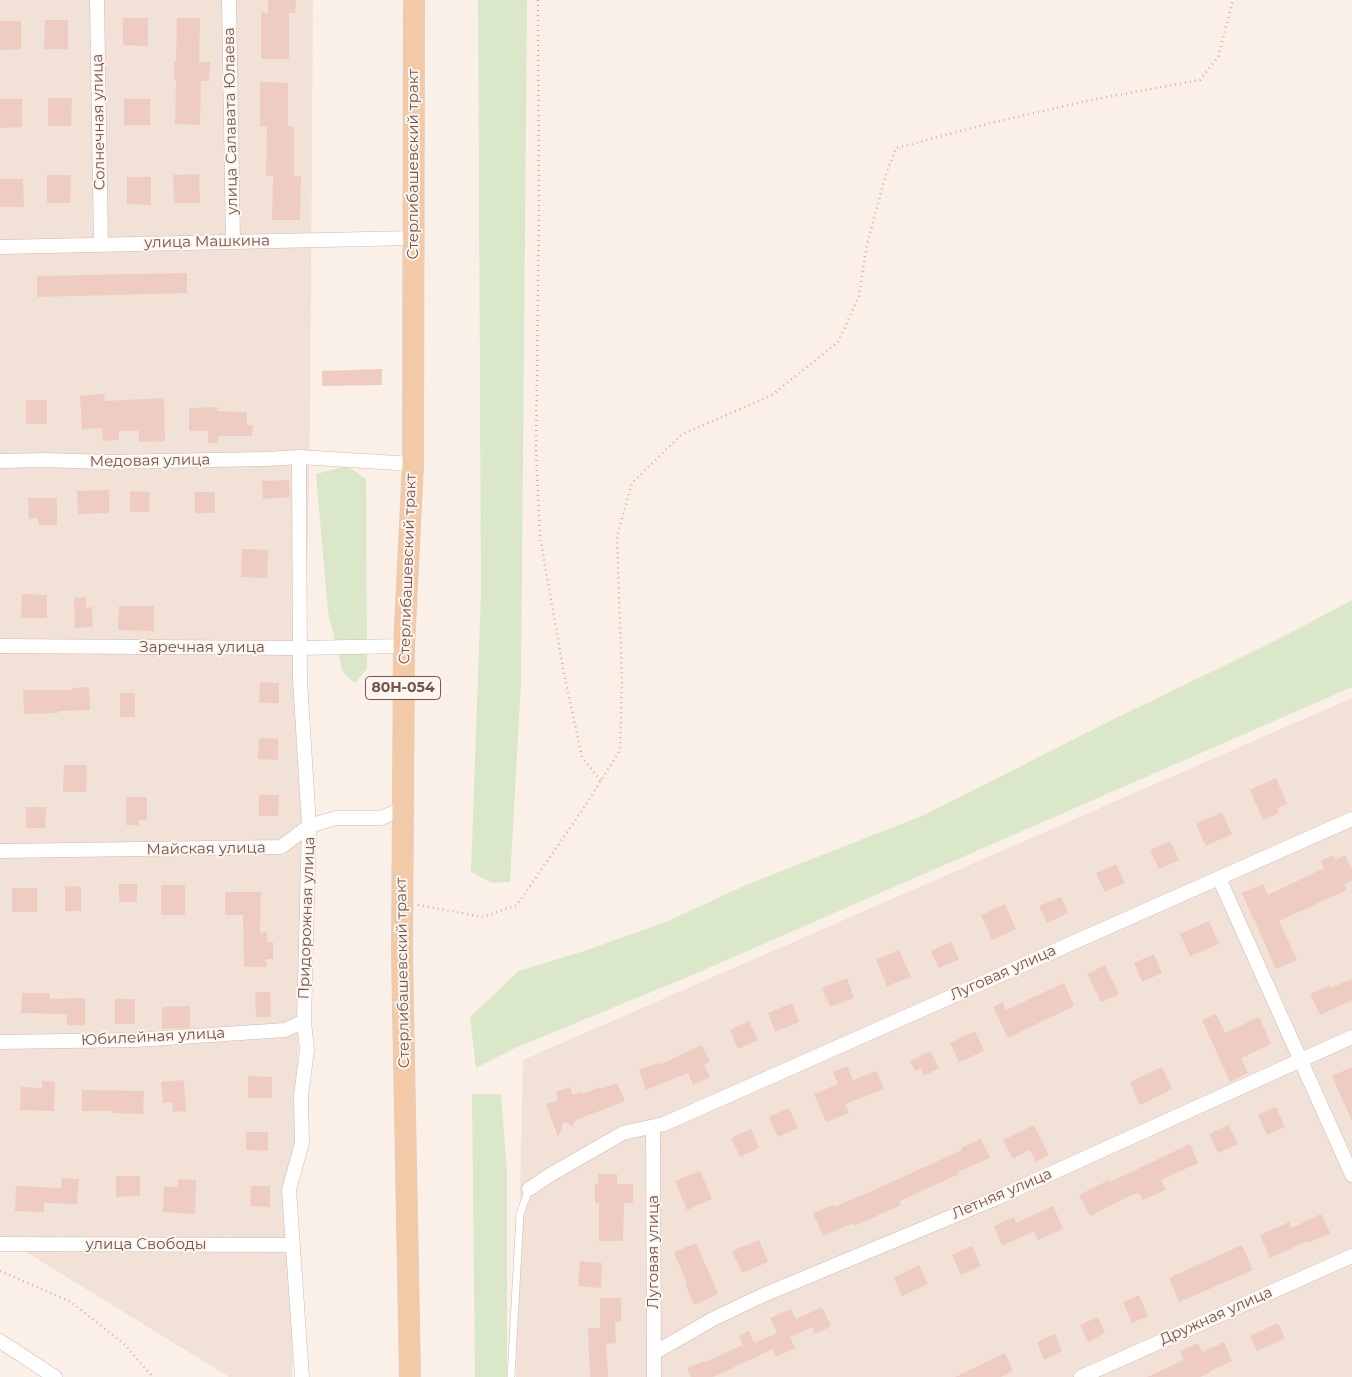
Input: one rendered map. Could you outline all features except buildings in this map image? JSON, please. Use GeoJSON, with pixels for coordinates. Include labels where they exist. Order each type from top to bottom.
{"type":"FeatureCollection","features":[{"type":"Feature","properties":{"kind":"main road","name":"Стерлибашевский тракт"},"geometry":{"type":"LineString","coordinates":[[410,1377],[402,809],[404,646],[412,464],[414,0]]}},
{"type":"Feature","properties":{"kind":"street","name":"Солнечная улица"},"geometry":{"type":"LineString","coordinates":[[96,0],[101,245]]}},
{"type":"Feature","properties":{"kind":"street","name":"улица Салавата Юлаева"},"geometry":{"type":"LineString","coordinates":[[229,0],[233,242]]}},
{"type":"Feature","properties":{"kind":"street","name":"улица Машкина"},"geometry":{"type":"LineString","coordinates":[[0,247],[413,238]]}},
{"type":"Feature","properties":{"kind":"street","name":"Медовая улица"},"geometry":{"type":"LineString","coordinates":[[0,461],[108,462],[299,457],[412,464]]}},
{"type":"Feature","properties":{"kind":"street","name":"Придорожная улица"},"geometry":{"type":"LineString","coordinates":[[299,457],[300,679],[309,826],[304,1021],[307,1050],[301,1096],[302,1143],[289,1190],[302,1377]]}},
{"type":"Feature","properties":{"kind":"street","name":"Заречная улица"},"geometry":{"type":"LineString","coordinates":[[0,646],[300,648],[404,646]]}},
{"type":"Feature","properties":{"kind":"street","name":"Майская улица"},"geometry":{"type":"LineString","coordinates":[[0,851],[281,848],[309,826],[336,818],[381,818],[402,809]]}},
{"type":"Feature","properties":{"kind":"street","name":"Луговая улица"},"geometry":{"type":"LineString","coordinates":[[529,1189],[623,1133],[653,1128],[1352,818]]}},
{"type":"Feature","properties":{"kind":"street"},"geometry":{"type":"LineString","coordinates":[[1219,878],[1352,1175]]}},
{"type":"Feature","properties":{"kind":"street","name":"Юбилейная улица"},"geometry":{"type":"LineString","coordinates":[[0,1042],[136,1040],[285,1030],[304,1021]]}},
{"type":"Feature","properties":{"kind":"street","name":"Летняя улица"},"geometry":{"type":"LineString","coordinates":[[654,1353],[713,1319],[753,1300],[999,1197],[1352,1037]]}},
{"type":"Feature","properties":{"kind":"street","name":"Луговая улица"},"geometry":{"type":"LineString","coordinates":[[653,1128],[654,1377]]}},
{"type":"Feature","properties":{"kind":"street","name":"улица Свободы"},"geometry":{"type":"LineString","coordinates":[[0,1244],[293,1245]]}},
{"type":"Feature","properties":{"kind":"street","name":"Дружная улица"},"geometry":{"type":"LineString","coordinates":[[1081,1377],[1352,1256]]}},
{"type":"Feature","properties":{"kind":"street"},"geometry":{"type":"LineString","coordinates":[[0,1341],[55,1377]]}},
{"type":"Feature","properties":{"kind":"lane"},"geometry":{"type":"LineString","coordinates":[[511,1377],[520,1214],[529,1189]]}},
{"type":"Feature","properties":{"kind":"path"},"geometry":{"type":"LineString","coordinates":[[538,0],[539,210],[536,451],[540,538],[564,674],[582,757],[601,781]]}},
{"type":"Feature","properties":{"kind":"path"},"geometry":{"type":"LineString","coordinates":[[402,902],[483,917],[517,905],[601,781],[620,750],[622,681],[617,536],[632,483],[681,435],[772,395],[838,342],[859,296],[867,244],[886,174],[896,148],[1086,101],[1200,80],[1218,57],[1233,0]]}},
{"type":"Feature","properties":{"kind":"path"},"geometry":{"type":"LineString","coordinates":[[0,1271],[71,1302],[123,1343],[153,1377]]}},
{"type":"Feature","properties":{"kind":"shaded area"},"geometry":{"type":"Polygon","coordinates":[[[0,0],[313,0],[310,425],[292,1377],[229,1377],[0,1236],[0,0]]]}},
{"type":"Feature","properties":{"kind":"shaded area"},"geometry":{"type":"Polygon","coordinates":[[[1352,698],[1352,1377],[516,1377],[523,1060],[1352,698]]]}},
{"type":"Feature","properties":{"kind":"green space"},"geometry":{"type":"Polygon","coordinates":[[[478,0],[527,0],[521,682],[510,882],[492,883],[471,872],[481,592],[478,0]]]}},
{"type":"Feature","properties":{"kind":"green space"},"geometry":{"type":"Polygon","coordinates":[[[347,466],[366,479],[367,669],[355,683],[343,673],[328,612],[316,474],[347,466]]]}},
{"type":"Feature","properties":{"kind":"green space"},"geometry":{"type":"Polygon","coordinates":[[[1352,600],[1352,687],[690,976],[515,1048],[476,1068],[470,1017],[519,971],[584,951],[666,922],[746,885],[924,815],[1110,721],[1275,641],[1352,600]]]}},
{"type":"Feature","properties":{"kind":"green space"},"geometry":{"type":"Polygon","coordinates":[[[472,1094],[501,1094],[507,1173],[507,1377],[475,1377],[472,1094]]]}}]}
